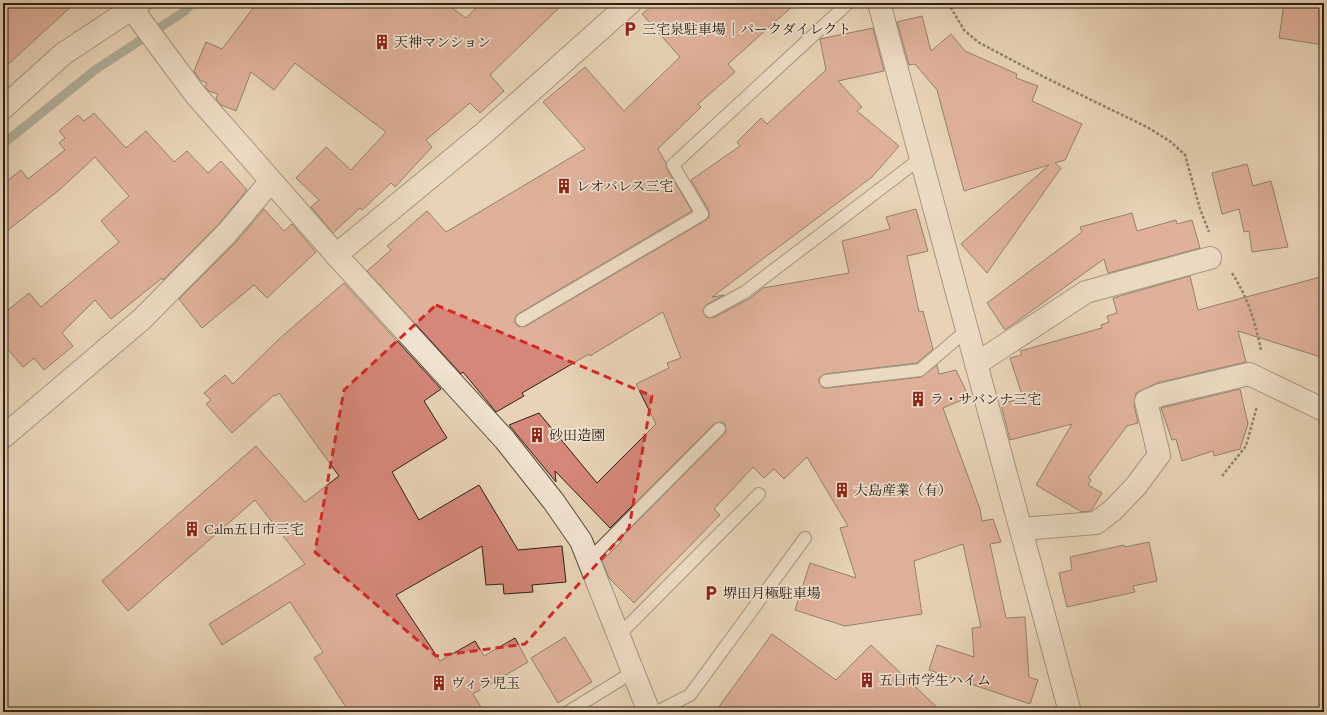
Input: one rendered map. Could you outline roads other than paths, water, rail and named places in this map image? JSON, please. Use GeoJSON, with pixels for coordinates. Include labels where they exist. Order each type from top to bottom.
{"type":"FeatureCollection","features":[{"type":"Feature","properties":{"kind":"street"},"geometry":{"type":"LineString","coordinates":[[336,254],[484,133],[630,3]]}},
{"type":"Feature","properties":{"kind":"street"},"geometry":{"type":"LineString","coordinates":[[879,3],[1022,529],[1070,712]]}},
{"type":"Feature","properties":{"kind":"street"},"geometry":{"type":"LineString","coordinates":[[3,108],[63,54],[137,10],[162,50],[196,94],[336,254],[505,440],[554,502],[581,541],[649,712]]}},
{"type":"Feature","properties":{"kind":"street"},"geometry":{"type":"LineString","coordinates":[[3,437],[142,319],[226,232],[271,181]]}},
{"type":"Feature","properties":{"kind":"street"},"geometry":{"type":"LineString","coordinates":[[976,364],[1086,292],[1210,258]]}},
{"type":"Feature","properties":{"kind":"street"},"geometry":{"type":"LineString","coordinates":[[1022,529],[1096,523],[1113,510],[1136,486],[1158,455],[1146,401],[1160,395],[1249,374],[1324,410]]}},
{"type":"Feature","properties":{"kind":"lane"},"geometry":{"type":"LineString","coordinates":[[522,320],[702,214],[673,165],[848,3]]}},
{"type":"Feature","properties":{"kind":"lane"},"geometry":{"type":"LineString","coordinates":[[710,311],[745,292],[922,158]]}},
{"type":"Feature","properties":{"kind":"lane"},"geometry":{"type":"LineString","coordinates":[[826,381],[920,370],[967,330]]}},
{"type":"Feature","properties":{"kind":"lane"},"geometry":{"type":"LineString","coordinates":[[589,560],[719,429]]}},
{"type":"Feature","properties":{"kind":"lane"},"geometry":{"type":"LineString","coordinates":[[619,635],[759,494]]}},
{"type":"Feature","properties":{"kind":"lane"},"geometry":{"type":"LineString","coordinates":[[657,712],[690,695],[805,538]]}},
{"type":"Feature","properties":{"kind":"lane"},"geometry":{"type":"LineString","coordinates":[[568,712],[633,672]]}},
{"type":"Feature","properties":{"kind":"waterway"},"geometry":{"type":"LineString","coordinates":[[3,144],[95,70],[185,11],[192,3]]}},
{"type":"Feature","properties":{"kind":"place","name":"三宅泉駐車場｜パークダイレクト"},"geometry":{"type":"Point","coordinates":[630,29]}},
{"type":"Feature","properties":{"kind":"place","name":"天神マンション"},"geometry":{"type":"Point","coordinates":[382,42]}},
{"type":"Feature","properties":{"kind":"place","name":"レオパレス三宅"},"geometry":{"type":"Point","coordinates":[564,186]}},
{"type":"Feature","properties":{"kind":"place","name":"ラ・サバンナ三宅"},"geometry":{"type":"Point","coordinates":[918,399]}},
{"type":"Feature","properties":{"kind":"place","name":"砂田造園"},"geometry":{"type":"Point","coordinates":[537,435]}},
{"type":"Feature","properties":{"kind":"place","name":"大島産業（有）"},"geometry":{"type":"Point","coordinates":[842,490]}},
{"type":"Feature","properties":{"kind":"place","name":"Calm五日市三宅"},"geometry":{"type":"Point","coordinates":[192,529]}},
{"type":"Feature","properties":{"kind":"place","name":"堺田月極駐車場"},"geometry":{"type":"Point","coordinates":[711,593]}},
{"type":"Feature","properties":{"kind":"place","name":"五日市学生ハイム"},"geometry":{"type":"Point","coordinates":[867,680]}},
{"type":"Feature","properties":{"kind":"place","name":"ヴィラ児玉"},"geometry":{"type":"Point","coordinates":[439,683]}}]}
